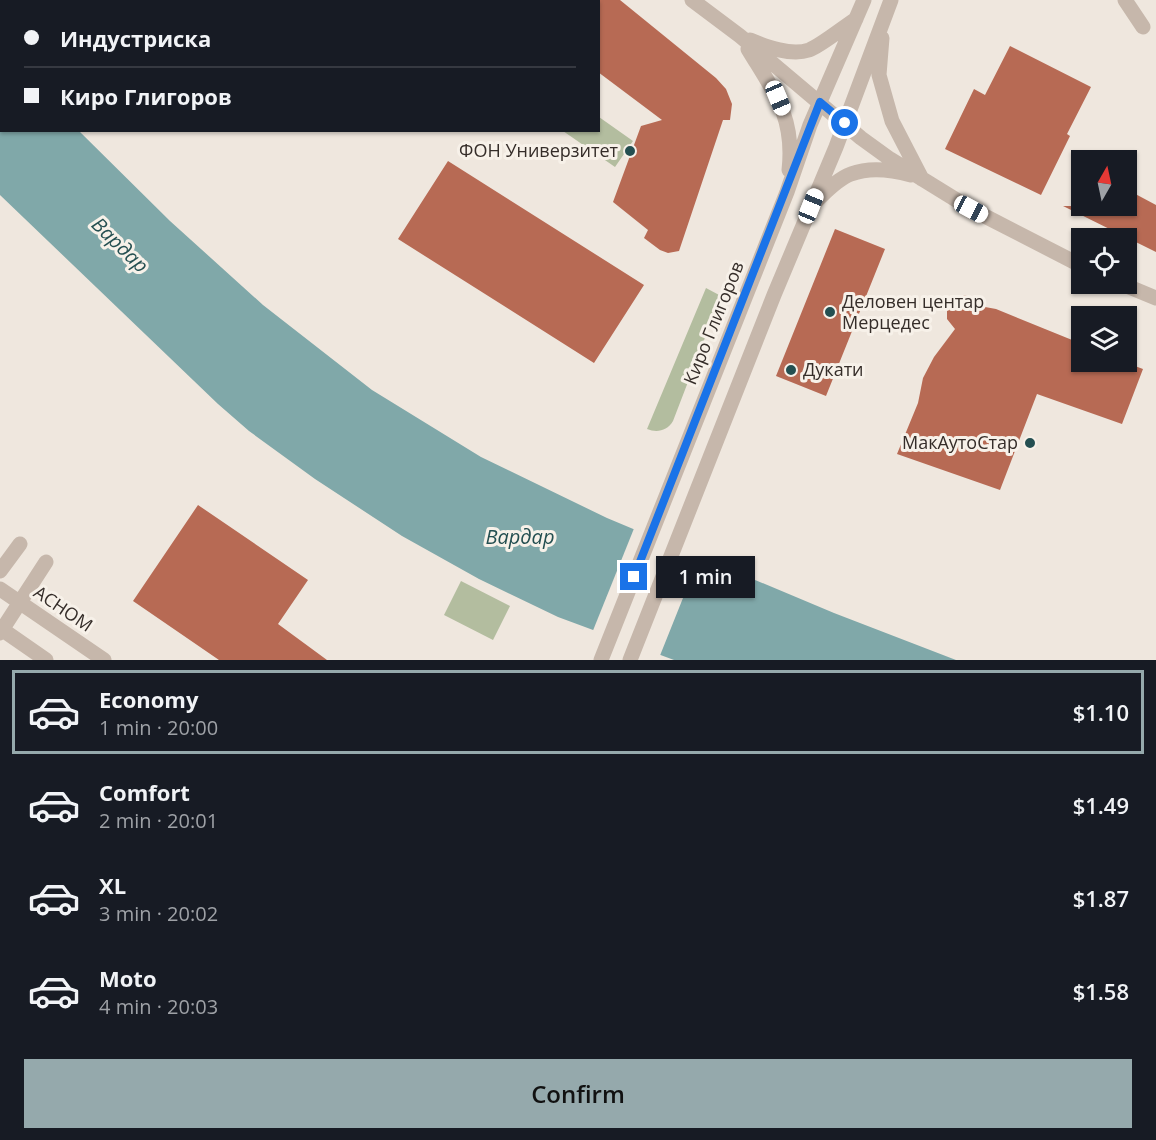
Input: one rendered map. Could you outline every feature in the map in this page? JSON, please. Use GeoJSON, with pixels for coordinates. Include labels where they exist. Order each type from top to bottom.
{"type":"FeatureCollection","features":[{"type":"Feature","properties":{"kind":"street"},"geometry":{"type":"LineString","coordinates":[[692,0],[740,36],[890,159],[971,209],[1071,260]]}},
{"type":"Feature","properties":{"kind":"street","name":"Киро Глигоров"},"geometry":{"type":"LineString","coordinates":[[601,660],[787,192],[820,102],[864,0]]}},
{"type":"Feature","properties":{"kind":"street"},"geometry":{"type":"LineString","coordinates":[[1125,0],[1143,27]]}},
{"type":"Feature","properties":{"kind":"street"},"geometry":{"type":"LineString","coordinates":[[630,660],[774,295],[845,123],[888,6]]}},
{"type":"Feature","properties":{"kind":"street"},"geometry":{"type":"LineString","coordinates":[[888,6],[879,75],[892,121],[922,178]]}},
{"type":"Feature","properties":{"kind":"street"},"geometry":{"type":"LineString","coordinates":[[740,36],[768,47],[791,51],[810,50],[856,19]]}},
{"type":"Feature","properties":{"kind":"street"},"geometry":{"type":"LineString","coordinates":[[740,36],[778,98],[787,118],[790,150],[787,192]]}},
{"type":"Feature","properties":{"kind":"street"},"geometry":{"type":"LineString","coordinates":[[811,206],[837,182],[850,174],[876,170],[922,178]]}},
{"type":"Feature","properties":{"kind":"street"},"geometry":{"type":"LineString","coordinates":[[1137,290],[1156,298]]}},
{"type":"Feature","properties":{"kind":"street"},"geometry":{"type":"LineString","coordinates":[[0,571],[20,544]]}},
{"type":"Feature","properties":{"kind":"street"},"geometry":{"type":"LineString","coordinates":[[46,562],[1,630],[46,660]]}},
{"type":"Feature","properties":{"kind":"street","name":"АСНОМ"},"geometry":{"type":"LineString","coordinates":[[0,589],[104,660]]}},
{"type":"Feature","properties":{"kind":"green space"},"geometry":{"type":"Polygon","coordinates":[[[600,118],[633,141],[615,167],[564,132],[600,132],[600,118]]]}},
{"type":"Feature","properties":{"kind":"green space"},"geometry":{"type":"Polygon","coordinates":[[[706,288],[721,296],[673,421],[662,430],[647,429],[706,288]]]}},
{"type":"Feature","properties":{"kind":"green space"},"geometry":{"type":"Polygon","coordinates":[[[461,581],[510,606],[493,640],[444,615],[461,581]]]}},
{"type":"Feature","properties":{"kind":"water","name":"Вардар"},"geometry":{"type":"Polygon","coordinates":[[[0,132],[80,132],[170,221],[263,305],[372,390],[481,457],[607,518],[834,613],[956,660],[674,660],[558,617],[479,579],[402,536],[315,479],[249,431],[0,195],[0,132]]]}},
{"type":"Feature","properties":{"kind":"pier"},"geometry":{"type":"Polygon","coordinates":[[[635,526],[701,553],[659,658],[592,633],[635,526]]]}},
{"type":"Feature","properties":{"kind":"building"},"geometry":{"type":"Polygon","coordinates":[[[600,0],[620,0],[716,78],[726,89],[732,104],[730,120],[723,120],[679,251],[668,253],[644,238],[648,230],[613,202],[641,126],[662,120],[600,74],[600,0]]]}},
{"type":"Feature","properties":{"kind":"building"},"geometry":{"type":"Polygon","coordinates":[[[1010,46],[1091,87],[1067,134],[1070,136],[1041,195],[945,149],[974,89],[985,95],[1010,46]]]}},
{"type":"Feature","properties":{"kind":"building"},"geometry":{"type":"Polygon","coordinates":[[[448,161],[644,285],[594,363],[398,239],[448,161]]]}},
{"type":"Feature","properties":{"kind":"building"},"geometry":{"type":"Polygon","coordinates":[[[1137,195],[1156,205],[1156,252],[1137,243],[1137,228],[1107,228],[1083,216],[1137,216],[1137,195]]]}},
{"type":"Feature","properties":{"kind":"building","name":"Деловен центар Мерцедес"},"geometry":{"type":"Polygon","coordinates":[[[835,229],[885,249],[826,396],[776,376],[835,229]]]}},
{"type":"Feature","properties":{"kind":"building"},"geometry":{"type":"Polygon","coordinates":[[[964,295],[978,298],[985,307],[996,309],[1071,340],[1071,372],[1137,372],[1137,367],[1143,369],[1122,424],[1037,394],[1000,490],[897,454],[918,403],[923,378],[934,357],[955,329],[947,319],[947,306],[953,297],[964,295]]]}},
{"type":"Feature","properties":{"kind":"building"},"geometry":{"type":"Polygon","coordinates":[[[198,505],[308,580],[278,624],[327,660],[219,660],[133,601],[198,505]]]}},
{"type":"Feature","properties":{"kind":"place","name":"ФОН Универзитет"},"geometry":{"type":"Point","coordinates":[630,151]}},
{"type":"Feature","properties":{"kind":"place","name":"Деловен центар Мерцедес"},"geometry":{"type":"Point","coordinates":[830,312]}},
{"type":"Feature","properties":{"kind":"place","name":"Дукати"},"geometry":{"type":"Point","coordinates":[791,370]}},
{"type":"Feature","properties":{"kind":"place","name":"МакАутоСтар"},"geometry":{"type":"Point","coordinates":[1030,443]}},
{"type":"Feature","properties":{"kind":"route"},"geometry":{"type":"LineString","coordinates":[[634,577],[787,192],[820,102],[845,123]]}}]}
